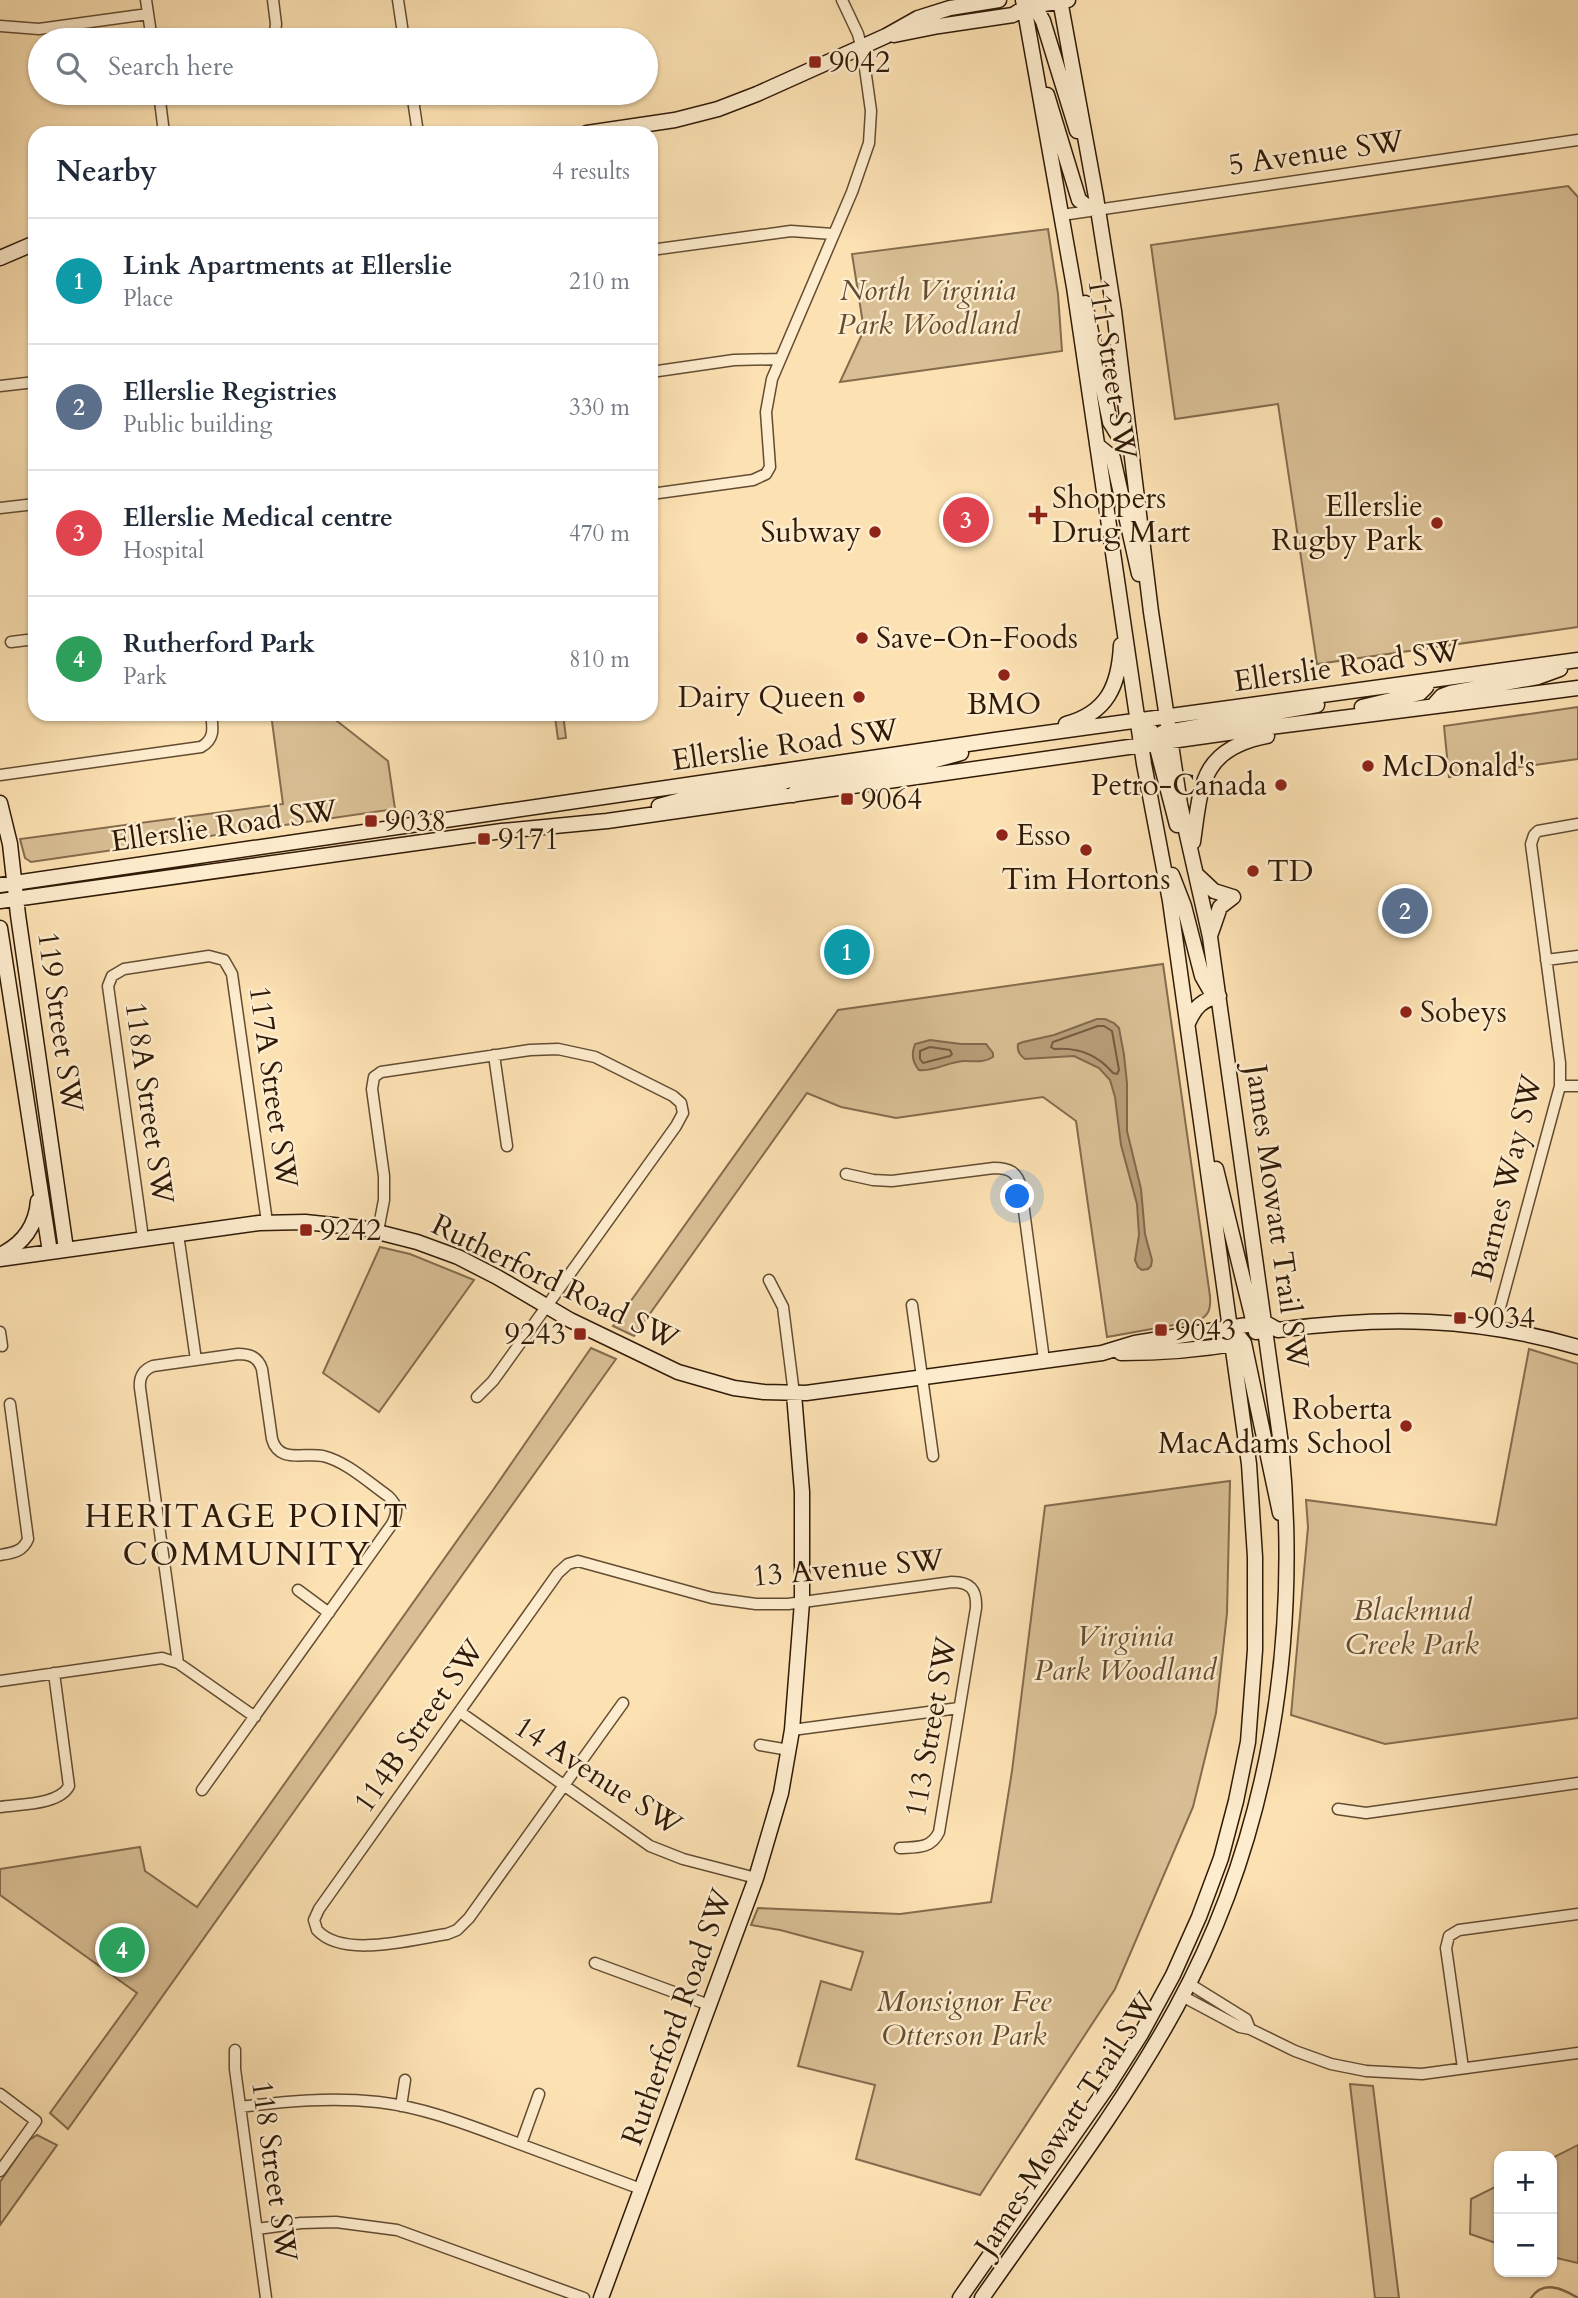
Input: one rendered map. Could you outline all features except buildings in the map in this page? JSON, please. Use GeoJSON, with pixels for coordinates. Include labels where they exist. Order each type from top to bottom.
{"type":"FeatureCollection","features":[{"type":"Feature","properties":{"kind":"main road"},"geometry":{"type":"LineString","coordinates":[[634,126],[675,120],[718,109],[886,36],[926,15],[963,5],[999,0]]}},
{"type":"Feature","properties":{"kind":"main road"},"geometry":{"type":"LineString","coordinates":[[1009,0],[1027,4],[1057,1]]}},
{"type":"Feature","properties":{"kind":"main road","name":"111 Street SW"},"geometry":{"type":"LineString","coordinates":[[1057,1],[1092,175],[1114,311],[1151,612],[1163,685],[1160,737]]}},
{"type":"Feature","properties":{"kind":"main road"},"geometry":{"type":"LineString","coordinates":[[886,36],[1013,15],[1027,4]]}},
{"type":"Feature","properties":{"kind":"main road"},"geometry":{"type":"LineString","coordinates":[[1027,4],[1043,21],[1092,175]]}},
{"type":"Feature","properties":{"kind":"main road","name":"111 Street SW"},"geometry":{"type":"LineString","coordinates":[[1027,4],[1037,79],[1070,265],[1138,721],[1160,737]]}},
{"type":"Feature","properties":{"kind":"main road"},"geometry":{"type":"LineString","coordinates":[[1037,79],[1048,97],[1079,200],[1098,210]]}},
{"type":"Feature","properties":{"kind":"main road"},"geometry":{"type":"LineString","coordinates":[[0,258],[28,246]]}},
{"type":"Feature","properties":{"kind":"main road"},"geometry":{"type":"LineString","coordinates":[[1070,265],[1085,304],[1112,426],[1121,437],[1129,440]]}},
{"type":"Feature","properties":{"kind":"main road"},"geometry":{"type":"LineString","coordinates":[[1097,445],[1113,458],[1135,562],[1151,612]]}},
{"type":"Feature","properties":{"kind":"main road"},"geometry":{"type":"LineString","coordinates":[[1023,737],[1091,715],[1102,705],[1110,694],[1120,660],[1122,609]]}},
{"type":"Feature","properties":{"kind":"main road"},"geometry":{"type":"LineString","coordinates":[[1433,706],[1442,696],[1450,693],[1538,677],[1578,661]]}},
{"type":"Feature","properties":{"kind":"main road","name":"Ellerslie Road SW"},"geometry":{"type":"LineString","coordinates":[[7,884],[1138,721],[1160,737],[1383,687],[1578,661]]}},
{"type":"Feature","properties":{"kind":"main road"},"geometry":{"type":"LineString","coordinates":[[1321,720],[1341,711],[1420,693],[1429,681]]}},
{"type":"Feature","properties":{"kind":"main road"},"geometry":{"type":"LineString","coordinates":[[1163,685],[1170,702],[1184,708],[1340,689],[1383,687]]}},
{"type":"Feature","properties":{"kind":"main road","name":"Ellerslie Road SW"},"geometry":{"type":"LineString","coordinates":[[0,901],[502,831],[607,821],[793,795],[1160,737],[1302,723],[1578,688]]}},
{"type":"Feature","properties":{"kind":"main road"},"geometry":{"type":"LineString","coordinates":[[1192,854],[1199,798],[1207,772],[1214,762],[1238,744],[1302,723]]}},
{"type":"Feature","properties":{"kind":"main road","name":"James Mowatt Trail SW"},"geometry":{"type":"LineString","coordinates":[[960,2298],[1108,2086],[1170,1981],[1199,1917],[1221,1858],[1248,1742],[1255,1650],[1255,1557],[1239,1344],[1231,1327],[1161,852],[1160,737]]}},
{"type":"Feature","properties":{"kind":"main road","name":"James Mowatt Trail SW"},"geometry":{"type":"LineString","coordinates":[[982,2298],[1127,2090],[1185,1989],[1230,1889],[1255,1805],[1279,1690],[1284,1647],[1287,1544],[1272,1334],[1259,1323],[1210,937],[1180,804],[1160,737]]}},
{"type":"Feature","properties":{"kind":"main road"},"geometry":{"type":"LineString","coordinates":[[793,795],[804,782],[932,761],[995,740]]}},
{"type":"Feature","properties":{"kind":"main road"},"geometry":{"type":"LineString","coordinates":[[607,821],[684,799],[777,784],[791,780],[802,769]]}},
{"type":"Feature","properties":{"kind":"main road","name":"119 Street SW"},"geometry":{"type":"LineString","coordinates":[[0,803],[10,844],[7,884],[16,899],[66,1250]]}},
{"type":"Feature","properties":{"kind":"main road"},"geometry":{"type":"LineString","coordinates":[[1161,852],[1184,906],[1202,976],[1210,990],[1219,996]]}},
{"type":"Feature","properties":{"kind":"main road"},"geometry":{"type":"LineString","coordinates":[[1196,874],[1213,891],[1233,898],[1220,907],[1210,937]]}},
{"type":"Feature","properties":{"kind":"main road","name":"119 Street SW"},"geometry":{"type":"LineString","coordinates":[[0,928],[50,1252]]}},
{"type":"Feature","properties":{"kind":"main road"},"geometry":{"type":"LineString","coordinates":[[1188,1023],[1200,1003],[1219,996]]}},
{"type":"Feature","properties":{"kind":"main road"},"geometry":{"type":"LineString","coordinates":[[1204,1139],[1217,1171],[1259,1323]]}},
{"type":"Feature","properties":{"kind":"main road"},"geometry":{"type":"LineString","coordinates":[[0,1257],[19,1243],[29,1231],[37,1211],[39,1189]]}},
{"type":"Feature","properties":{"kind":"main road","name":"Rutherford Road SW"},"geometry":{"type":"LineString","coordinates":[[0,1257],[267,1222],[322,1223],[378,1231],[458,1257],[592,1331],[688,1376],[734,1388],[794,1394],[1102,1353],[1156,1353],[1239,1344],[1272,1334],[1340,1322],[1393,1320],[1497,1328],[1578,1348]]}},
{"type":"Feature","properties":{"kind":"main road","name":"Rutherford Road SW"},"geometry":{"type":"LineString","coordinates":[[1102,1353],[1135,1343],[1259,1323]]}},
{"type":"Feature","properties":{"kind":"main road"},"geometry":{"type":"LineString","coordinates":[[1239,1344],[1287,1544]]}},
{"type":"Feature","properties":{"kind":"main road","name":"Rutherford Road SW"},"geometry":{"type":"LineString","coordinates":[[601,2298],[756,1878],[776,1812],[792,1730],[802,1602],[803,1492],[794,1394]]}},
{"type":"Feature","properties":{"kind":"main road"},"geometry":{"type":"LineString","coordinates":[[1170,1981],[1185,1989]]}},
{"type":"Feature","properties":{"kind":"street"},"geometry":{"type":"LineString","coordinates":[[146,0],[150,28]]}},
{"type":"Feature","properties":{"kind":"street"},"geometry":{"type":"LineString","coordinates":[[273,0],[276,28]]}},
{"type":"Feature","properties":{"kind":"street"},"geometry":{"type":"LineString","coordinates":[[398,0],[402,28]]}},
{"type":"Feature","properties":{"kind":"street"},"geometry":{"type":"LineString","coordinates":[[658,493],[753,480],[766,474],[770,467],[767,402],[770,386],[860,173],[870,133],[870,101],[861,47],[842,0]]}},
{"type":"Feature","properties":{"kind":"street"},"geometry":{"type":"LineString","coordinates":[[46,28],[148,14]]}},
{"type":"Feature","properties":{"kind":"street"},"geometry":{"type":"LineString","coordinates":[[0,26],[28,28]]}},
{"type":"Feature","properties":{"kind":"street"},"geometry":{"type":"LineString","coordinates":[[160,105],[163,126]]}},
{"type":"Feature","properties":{"kind":"street"},"geometry":{"type":"LineString","coordinates":[[414,105],[417,126]]}},
{"type":"Feature","properties":{"kind":"street","name":"5 Avenue SW"},"geometry":{"type":"LineString","coordinates":[[1062,215],[1578,141]]}},
{"type":"Feature","properties":{"kind":"street"},"geometry":{"type":"LineString","coordinates":[[658,249],[790,231],[833,234]]}},
{"type":"Feature","properties":{"kind":"street"},"geometry":{"type":"LineString","coordinates":[[658,371],[734,360],[780,359]]}},
{"type":"Feature","properties":{"kind":"street"},"geometry":{"type":"LineString","coordinates":[[0,386],[28,383]]}},
{"type":"Feature","properties":{"kind":"street"},"geometry":{"type":"LineString","coordinates":[[0,508],[28,505]]}},
{"type":"Feature","properties":{"kind":"street"},"geometry":{"type":"LineString","coordinates":[[11,642],[28,640]]}},
{"type":"Feature","properties":{"kind":"street"},"geometry":{"type":"LineString","coordinates":[[0,775],[201,747],[213,734],[212,721]]}},
{"type":"Feature","properties":{"kind":"street","name":"Barnes Way SW"},"geometry":{"type":"LineString","coordinates":[[1497,1328],[1498,1315],[1560,1086],[1560,1063],[1531,844],[1538,831],[1578,824]]}},
{"type":"Feature","properties":{"kind":"street","name":"118A Street SW"},"geometry":{"type":"LineString","coordinates":[[143,1238],[108,992],[111,976],[124,969],[209,956],[224,960]]}},
{"type":"Feature","properties":{"kind":"street"},"geometry":{"type":"LineString","coordinates":[[1546,960],[1578,956]]}},
{"type":"Feature","properties":{"kind":"street","name":"117A Street SW"},"geometry":{"type":"LineString","coordinates":[[224,960],[232,974],[267,1222]]}},
{"type":"Feature","properties":{"kind":"street"},"geometry":{"type":"LineString","coordinates":[[378,1231],[384,1200],[384,1177],[372,1089],[374,1077],[387,1070],[544,1049],[585,1054],[673,1096],[681,1103],[683,1113],[547,1307],[493,1381],[478,1397]]}},
{"type":"Feature","properties":{"kind":"street"},"geometry":{"type":"LineString","coordinates":[[494,1055],[507,1146]]}},
{"type":"Feature","properties":{"kind":"street"},"geometry":{"type":"LineString","coordinates":[[1560,1086],[1578,1086]]}},
{"type":"Feature","properties":{"kind":"street"},"geometry":{"type":"LineString","coordinates":[[846,1174],[892,1181],[994,1168],[1014,1172],[1021,1188],[1045,1360]]}},
{"type":"Feature","properties":{"kind":"street"},"geometry":{"type":"LineString","coordinates":[[178,1234],[196,1360]]}},
{"type":"Feature","properties":{"kind":"street"},"geometry":{"type":"LineString","coordinates":[[769,1280],[783,1307],[794,1394]]}},
{"type":"Feature","properties":{"kind":"street"},"geometry":{"type":"LineString","coordinates":[[912,1305],[933,1456]]}},
{"type":"Feature","properties":{"kind":"street"},"geometry":{"type":"LineString","coordinates":[[0,1332],[2,1346]]}},
{"type":"Feature","properties":{"kind":"street"},"geometry":{"type":"LineString","coordinates":[[178,1663],[140,1388],[142,1373],[153,1366],[238,1354],[253,1356],[262,1369],[275,1449],[288,1456],[318,1455],[337,1461],[388,1496],[397,1508],[392,1524],[202,1790]]}},
{"type":"Feature","properties":{"kind":"street"},"geometry":{"type":"LineString","coordinates":[[0,1555],[17,1551],[26,1545],[28,1539],[10,1404]]}},
{"type":"Feature","properties":{"kind":"street","name":"13 Avenue SW"},"geometry":{"type":"LineString","coordinates":[[568,1564],[585,1561],[734,1602],[771,1605],[952,1582],[971,1586]]}},
{"type":"Feature","properties":{"kind":"street","name":"114B Street SW"},"geometry":{"type":"LineString","coordinates":[[562,1785],[457,1930],[447,1934],[366,1945],[345,1944],[327,1938],[317,1930],[314,1920],[319,1909],[554,1579],[568,1564]]}},
{"type":"Feature","properties":{"kind":"street","name":"113 Street SW"},"geometry":{"type":"LineString","coordinates":[[900,1848],[929,1845],[935,1841],[939,1832],[976,1608],[971,1586]]}},
{"type":"Feature","properties":{"kind":"street"},"geometry":{"type":"LineString","coordinates":[[298,1590],[329,1612]]}},
{"type":"Feature","properties":{"kind":"street"},"geometry":{"type":"LineString","coordinates":[[0,1681],[156,1658],[168,1659],[178,1663],[255,1717]]}},
{"type":"Feature","properties":{"kind":"street"},"geometry":{"type":"LineString","coordinates":[[0,1807],[56,1799],[69,1786],[54,1673]]}},
{"type":"Feature","properties":{"kind":"street"},"geometry":{"type":"LineString","coordinates":[[562,1785],[623,1703]]}},
{"type":"Feature","properties":{"kind":"street"},"geometry":{"type":"LineString","coordinates":[[792,1730],[959,1708]]}},
{"type":"Feature","properties":{"kind":"street","name":"14 Avenue SW"},"geometry":{"type":"LineString","coordinates":[[460,1712],[640,1840],[661,1851],[756,1878]]}},
{"type":"Feature","properties":{"kind":"street"},"geometry":{"type":"LineString","coordinates":[[761,1745],[789,1750]]}},
{"type":"Feature","properties":{"kind":"street"},"geometry":{"type":"LineString","coordinates":[[1338,1809],[1366,1813],[1578,1783]]}},
{"type":"Feature","properties":{"kind":"street"},"geometry":{"type":"LineString","coordinates":[[1463,2068],[1446,1948],[1449,1936],[1459,1930],[1578,1914]]}},
{"type":"Feature","properties":{"kind":"street"},"geometry":{"type":"LineString","coordinates":[[595,1963],[709,2005]]}},
{"type":"Feature","properties":{"kind":"street"},"geometry":{"type":"LineString","coordinates":[[1185,1989],[1246,2019],[1250,2029],[1295,2051],[1348,2068],[1407,2074],[1578,2053]]}},
{"type":"Feature","properties":{"kind":"street","name":"118 Street SW"},"geometry":{"type":"LineString","coordinates":[[235,2050],[235,2068],[266,2298]]}},
{"type":"Feature","properties":{"kind":"street"},"geometry":{"type":"LineString","coordinates":[[401,2106],[405,2080]]}},
{"type":"Feature","properties":{"kind":"street"},"geometry":{"type":"LineString","coordinates":[[521,2144],[539,2094]]}},
{"type":"Feature","properties":{"kind":"street"},"geometry":{"type":"LineString","coordinates":[[0,2095],[36,2121],[0,2171]]}},
{"type":"Feature","properties":{"kind":"street"},"geometry":{"type":"LineString","coordinates":[[240,2107],[323,2099],[401,2106],[454,2120],[641,2189]]}},
{"type":"Feature","properties":{"kind":"street"},"geometry":{"type":"LineString","coordinates":[[257,2229],[336,2222],[397,2230],[584,2298]]}},
{"type":"Feature","properties":{"kind":"green space","name":"Ellerslie Rugby Park"},"geometry":{"type":"Polygon","coordinates":[[[1568,186],[1578,197],[1578,627],[1317,664],[1278,404],[1175,419],[1151,245],[1568,186]]]}},
{"type":"Feature","properties":{"kind":"green space","name":"North Virginia Park Woodland"},"geometry":{"type":"Polygon","coordinates":[[[1048,229],[1058,294],[1062,351],[840,382],[864,330],[852,254],[1048,229]]]}},
{"type":"Feature","properties":{"kind":"green space"},"geometry":{"type":"Polygon","coordinates":[[[1578,707],[1578,759],[1449,777],[1444,726],[1578,707]]]}},
{"type":"Feature","properties":{"kind":"green space"},"geometry":{"type":"Polygon","coordinates":[[[272,721],[337,721],[388,761],[395,809],[31,862],[25,858],[20,839],[283,804],[272,721]]]}},
{"type":"Feature","properties":{"kind":"green space"},"geometry":{"type":"Polygon","coordinates":[[[556,721],[564,721],[566,738],[558,739],[556,721]]]}},
{"type":"Feature","properties":{"kind":"green space"},"geometry":{"type":"Polygon","coordinates":[[[1163,964],[1210,1296],[1209,1309],[1204,1317],[1196,1321],[1107,1337],[1076,1121],[1043,1097],[896,1118],[841,1107],[807,1093],[634,1336],[613,1326],[838,1010],[1163,964]]]}},
{"type":"Feature","properties":{"kind":"green space"},"geometry":{"type":"Polygon","coordinates":[[[380,1247],[410,1254],[474,1280],[379,1412],[323,1373],[380,1247]]]}},
{"type":"Feature","properties":{"kind":"green space"},"geometry":{"type":"Polygon","coordinates":[[[591,1348],[616,1359],[68,2129],[50,2113],[137,1993],[0,1895],[0,1869],[140,1847],[145,1871],[197,1907],[591,1348]]]}},
{"type":"Feature","properties":{"kind":"green space","name":"Blackmud Creek Park"},"geometry":{"type":"Polygon","coordinates":[[[1529,1349],[1578,1364],[1578,1718],[1385,1744],[1291,1715],[1308,1527],[1306,1500],[1496,1525],[1529,1349]]]}},
{"type":"Feature","properties":{"kind":"green space","name":"Monsignor Fee Otterson Park"},"geometry":{"type":"Polygon","coordinates":[[[1230,1481],[1227,1613],[1216,1713],[1193,1807],[1115,1989],[980,2195],[856,2159],[875,2085],[798,2066],[821,1981],[851,1990],[863,1952],[751,1925],[758,1908],[900,1914],[991,1902],[1012,1771],[1045,1506],[1230,1481]]]}},
{"type":"Feature","properties":{"kind":"green space"},"geometry":{"type":"Polygon","coordinates":[[[1350,2084],[1373,2086],[1399,2298],[1375,2298],[1350,2084]]]}},
{"type":"Feature","properties":{"kind":"green space"},"geometry":{"type":"Polygon","coordinates":[[[37,2135],[57,2145],[0,2225],[0,2182],[28,2141],[37,2135]]]}},
{"type":"Feature","properties":{"kind":"green space"},"geometry":{"type":"Polygon","coordinates":[[[1578,2145],[1578,2263],[1557,2258],[1557,2156],[1578,2145]]]}},
{"type":"Feature","properties":{"kind":"green space"},"geometry":{"type":"Polygon","coordinates":[[[1494,2188],[1494,2242],[1470,2234],[1471,2199],[1494,2188]]]}},
{"type":"Feature","properties":{"kind":"water"},"geometry":{"type":"Polygon","coordinates":[[[1097,1019],[1105,1019],[1119,1028],[1127,1083],[1127,1131],[1141,1189],[1145,1234],[1152,1260],[1148,1269],[1142,1270],[1135,1260],[1139,1235],[1137,1204],[1121,1145],[1110,1080],[1099,1068],[1074,1056],[1025,1059],[1018,1050],[1018,1044],[1023,1042],[1054,1035],[1097,1019]]]}},
{"type":"Feature","properties":{"kind":"water"},"geometry":{"type":"Polygon","coordinates":[[[930,1040],[986,1044],[993,1057],[983,1061],[959,1061],[919,1070],[913,1058],[915,1044],[930,1040]]]}},
{"type":"Feature","properties":{"kind":"waterway"},"geometry":{"type":"LineString","coordinates":[[1531,2298],[1536,2292],[1547,2287],[1566,2291],[1578,2298]]}},
{"type":"Feature","properties":{"kind":"place","name":"9042"},"geometry":{"type":"Point","coordinates":[815,62]}},
{"type":"Feature","properties":{"kind":"place","name":"Shoppers Drug Mart"},"geometry":{"type":"Point","coordinates":[1038,515]}},
{"type":"Feature","properties":{"kind":"place","name":"Ellerslie Medical centre"},"geometry":{"type":"Point","coordinates":[966,520]}},
{"type":"Feature","properties":{"kind":"place","name":"Ellerslie Rugby Park"},"geometry":{"type":"Point","coordinates":[1437,523]}},
{"type":"Feature","properties":{"kind":"place","name":"Subway"},"geometry":{"type":"Point","coordinates":[875,532]}},
{"type":"Feature","properties":{"kind":"place","name":"Save-On-Foods"},"geometry":{"type":"Point","coordinates":[862,638]}},
{"type":"Feature","properties":{"kind":"place","name":"BMO"},"geometry":{"type":"Point","coordinates":[1004,675]}},
{"type":"Feature","properties":{"kind":"place","name":"Dairy Queen"},"geometry":{"type":"Point","coordinates":[859,697]}},
{"type":"Feature","properties":{"kind":"place","name":"McDonald's"},"geometry":{"type":"Point","coordinates":[1368,766]}},
{"type":"Feature","properties":{"kind":"place","name":"Petro-Canada"},"geometry":{"type":"Point","coordinates":[1281,785]}},
{"type":"Feature","properties":{"kind":"place","name":"9064"},"geometry":{"type":"Point","coordinates":[847,799]}},
{"type":"Feature","properties":{"kind":"place","name":"9038"},"geometry":{"type":"Point","coordinates":[371,821]}},
{"type":"Feature","properties":{"kind":"place","name":"Esso"},"geometry":{"type":"Point","coordinates":[1002,835]}},
{"type":"Feature","properties":{"kind":"place","name":"9171"},"geometry":{"type":"Point","coordinates":[484,839]}},
{"type":"Feature","properties":{"kind":"place","name":"Tim Hortons"},"geometry":{"type":"Point","coordinates":[1086,850]}},
{"type":"Feature","properties":{"kind":"place","name":"TD"},"geometry":{"type":"Point","coordinates":[1253,871]}},
{"type":"Feature","properties":{"kind":"place","name":"Ellerslie Registries"},"geometry":{"type":"Point","coordinates":[1405,911]}},
{"type":"Feature","properties":{"kind":"place","name":"Link Apartments at Ellerslie"},"geometry":{"type":"Point","coordinates":[847,952]}},
{"type":"Feature","properties":{"kind":"place","name":"Sobeys"},"geometry":{"type":"Point","coordinates":[1406,1012]}},
{"type":"Feature","properties":{"kind":"place","name":"9242"},"geometry":{"type":"Point","coordinates":[306,1230]}},
{"type":"Feature","properties":{"kind":"place","name":"9034"},"geometry":{"type":"Point","coordinates":[1460,1318]}},
{"type":"Feature","properties":{"kind":"place","name":"9043"},"geometry":{"type":"Point","coordinates":[1161,1330]}},
{"type":"Feature","properties":{"kind":"place","name":"9243"},"geometry":{"type":"Point","coordinates":[580,1334]}},
{"type":"Feature","properties":{"kind":"place","name":"Roberta MacAdams School"},"geometry":{"type":"Point","coordinates":[1406,1426]}},
{"type":"Feature","properties":{"kind":"place","name":"Rutherford Park"},"geometry":{"type":"Point","coordinates":[122,1950]}},
{"type":"Feature","properties":{"kind":"district","name":"HERITAGE POINT COMMUNITY"},"geometry":{"type":"Point","coordinates":[247,1535]}},
{"type":"Feature","properties":{"kind":"park label","name":"Virginia Park Woodland"},"geometry":{"type":"Point","coordinates":[1125,1653]}}]}
